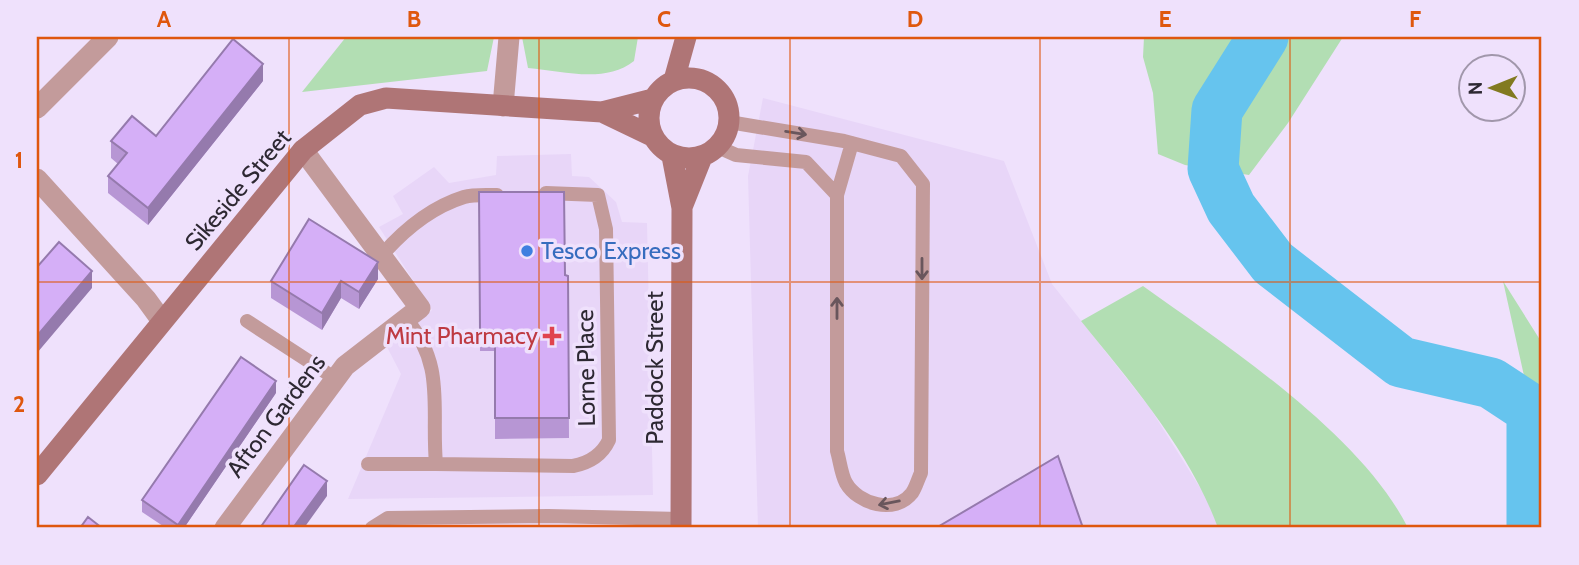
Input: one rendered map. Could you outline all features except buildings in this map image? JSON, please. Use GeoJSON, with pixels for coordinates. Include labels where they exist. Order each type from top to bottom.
{"type":"FeatureCollection","features":[{"type":"Feature","properties":{"kind":"street"},"geometry":{"type":"LineString","coordinates":[[37,108],[108,37]]}},
{"type":"Feature","properties":{"kind":"street"},"geometry":{"type":"LineString","coordinates":[[503,106],[509,37]]}},
{"type":"Feature","properties":{"kind":"street"},"geometry":{"type":"LineString","coordinates":[[674,80],[686,37]]}},
{"type":"Feature","properties":{"kind":"street"},"geometry":{"type":"LineString","coordinates":[[692,37],[696,78]]}},
{"type":"Feature","properties":{"kind":"street"},"geometry":{"type":"LineString","coordinates":[[696,78],[715,88],[724,99],[729,121],[710,152],[685,159],[672,156],[652,136],[648,122],[653,99],[662,88],[674,80],[696,78]]}},
{"type":"Feature","properties":{"kind":"street","name":"Sikeside Street"},"geometry":{"type":"LineString","coordinates":[[37,475],[303,150],[360,105],[386,97],[602,112],[653,99]]}},
{"type":"Feature","properties":{"kind":"street","name":"Sikeside Street"},"geometry":{"type":"LineString","coordinates":[[602,112],[652,136]]}},
{"type":"Feature","properties":{"kind":"street"},"geometry":{"type":"LineString","coordinates":[[303,150],[420,307],[406,318]]}},
{"type":"Feature","properties":{"kind":"street","name":"Paddock Street"},"geometry":{"type":"LineString","coordinates":[[682,208],[710,152]]}},
{"type":"Feature","properties":{"kind":"street","name":"Paddock Street"},"geometry":{"type":"LineString","coordinates":[[672,156],[682,208],[681,524]]}},
{"type":"Feature","properties":{"kind":"street"},"geometry":{"type":"LineString","coordinates":[[37,179],[146,299],[162,321]]}},
{"type":"Feature","properties":{"kind":"street","name":"Afton Gardens"},"geometry":{"type":"LineString","coordinates":[[225,528],[345,366],[406,318]]}},
{"type":"Feature","properties":{"kind":"lane"},"geometry":{"type":"LineString","coordinates":[[729,121],[852,143],[901,156],[923,184],[921,473],[911,495],[894,504],[877,505],[857,497],[845,481],[837,451],[837,195],[852,143]]}},
{"type":"Feature","properties":{"kind":"lane"},"geometry":{"type":"LineString","coordinates":[[710,152],[806,162],[837,195]]}},
{"type":"Feature","properties":{"kind":"lane","name":"Lorne Place"},"geometry":{"type":"LineString","coordinates":[[436,464],[573,466],[586,464],[605,449],[609,440],[607,246],[598,195],[534,193]]}},
{"type":"Feature","properties":{"kind":"lane"},"geometry":{"type":"LineString","coordinates":[[382,255],[398,237],[429,214],[465,196],[506,194]]}},
{"type":"Feature","properties":{"kind":"lane"},"geometry":{"type":"LineString","coordinates":[[368,464],[436,464],[435,376],[421,336],[406,318]]}},
{"type":"Feature","properties":{"kind":"lane"},"geometry":{"type":"LineString","coordinates":[[247,321],[336,379]]}},
{"type":"Feature","properties":{"kind":"lane"},"geometry":{"type":"LineString","coordinates":[[372,528],[388,518],[548,516],[681,524]]}},
{"type":"Feature","properties":{"kind":"shaded area"},"geometry":{"type":"Polygon","coordinates":[[[763,98],[1004,161],[1052,284],[1150,408],[1209,502],[1218,528],[758,528],[748,176],[763,98]]]}},
{"type":"Feature","properties":{"kind":"shaded area"},"geometry":{"type":"Polygon","coordinates":[[[571,154],[572,176],[589,177],[616,202],[622,222],[647,223],[653,495],[348,499],[401,374],[387,347],[432,310],[379,227],[403,214],[393,196],[434,167],[449,183],[496,175],[497,156],[571,154]]]}},
{"type":"Feature","properties":{"kind":"green space"},"geometry":{"type":"Polygon","coordinates":[[[346,37],[494,37],[487,71],[302,92],[346,37]]]}},
{"type":"Feature","properties":{"kind":"green space"},"geometry":{"type":"Polygon","coordinates":[[[522,37],[638,37],[634,61],[610,72],[583,74],[528,68],[522,37]]]}},
{"type":"Feature","properties":{"kind":"green space"},"geometry":{"type":"Polygon","coordinates":[[[1144,37],[1343,37],[1288,123],[1249,175],[1185,165],[1158,154],[1153,93],[1143,57],[1144,37]]]}},
{"type":"Feature","properties":{"kind":"green space"},"geometry":{"type":"Polygon","coordinates":[[[1503,281],[1542,343],[1542,457],[1503,281]]]}},
{"type":"Feature","properties":{"kind":"green space"},"geometry":{"type":"Polygon","coordinates":[[[1143,286],[1251,364],[1326,426],[1359,459],[1387,493],[1408,528],[1218,528],[1176,445],[1081,321],[1143,286]]]}},
{"type":"Feature","properties":{"kind":"waterway"},"geometry":{"type":"LineString","coordinates":[[1263,37],[1217,110],[1213,169],[1231,208],[1273,263],[1401,362],[1491,383],[1532,410],[1532,528]]}},
{"type":"Feature","properties":{"kind":"place","name":"Tesco Express"},"geometry":{"type":"Point","coordinates":[527,251]}},
{"type":"Feature","properties":{"kind":"place","name":"Mint Pharmacy"},"geometry":{"type":"Point","coordinates":[552,336]}}]}
